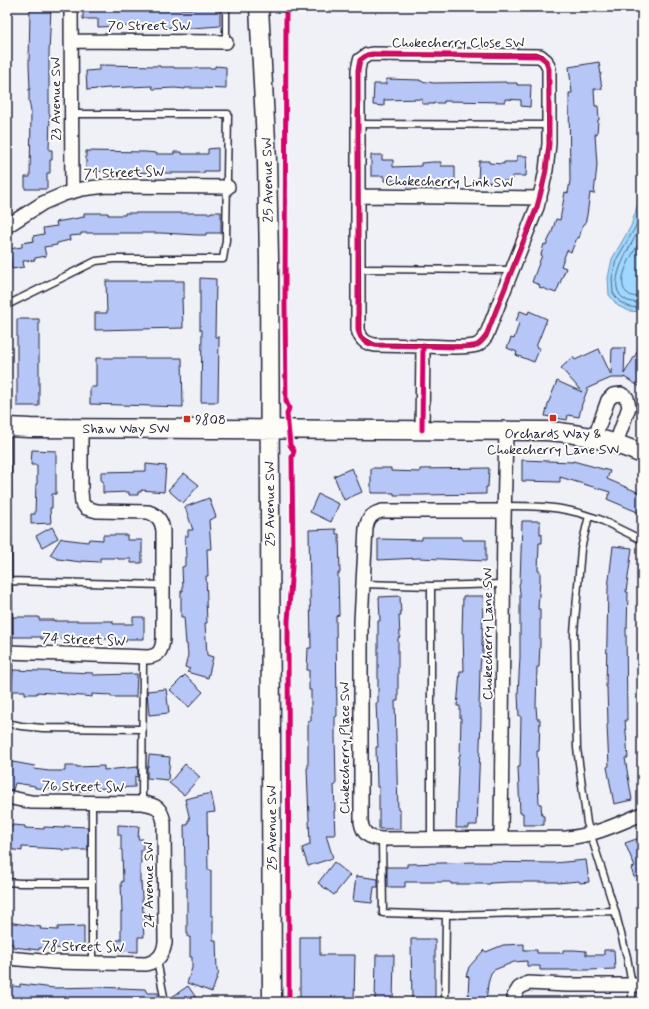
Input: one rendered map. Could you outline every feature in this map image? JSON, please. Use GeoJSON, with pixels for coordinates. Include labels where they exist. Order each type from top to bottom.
{"type":"FeatureCollection","features":[{"type":"Feature","properties":{"kind":"main road","name":"25 Avenue SW"},"geometry":{"type":"LineString","coordinates":[[259,7],[267,161],[269,259],[272,1002]]}},
{"type":"Feature","properties":{"kind":"main road","name":"Shaw Way SW"},"geometry":{"type":"LineString","coordinates":[[7,427],[506,430],[561,432],[595,437],[616,443],[642,454]]}},
{"type":"Feature","properties":{"kind":"street","name":"23 Avenue SW"},"geometry":{"type":"LineString","coordinates":[[71,7],[72,192]]}},
{"type":"Feature","properties":{"kind":"street","name":"70 Street SW"},"geometry":{"type":"LineString","coordinates":[[71,41],[226,42]]}},
{"type":"Feature","properties":{"kind":"street","name":"Chokecherry Close SW"},"geometry":{"type":"LineString","coordinates":[[372,54],[540,56],[546,61],[549,69],[549,126],[546,170],[540,198],[486,336],[478,345],[469,347],[375,345],[368,344],[363,341],[358,330],[358,70],[360,60],[367,55],[372,54]]}},
{"type":"Feature","properties":{"kind":"street","name":"71 Street SW"},"geometry":{"type":"LineString","coordinates":[[7,226],[43,203],[72,192],[106,186],[228,187]]}},
{"type":"Feature","properties":{"kind":"street","name":"Chokecherry Link SW"},"geometry":{"type":"LineString","coordinates":[[358,196],[540,198]]}},
{"type":"Feature","properties":{"kind":"street"},"geometry":{"type":"LineString","coordinates":[[422,430],[423,346]]}},
{"type":"Feature","properties":{"kind":"street"},"geometry":{"type":"LineString","coordinates":[[595,437],[608,400],[614,395],[621,394],[627,398],[629,407],[616,443]]}},
{"type":"Feature","properties":{"kind":"street"},"geometry":{"type":"LineString","coordinates":[[81,428],[82,503],[91,510],[148,512],[158,516],[161,521],[163,531],[163,585]]}},
{"type":"Feature","properties":{"kind":"street","name":"Chokecherry Lane SW"},"geometry":{"type":"LineString","coordinates":[[501,838],[506,430]]}},
{"type":"Feature","properties":{"kind":"street","name":"Chokecherry Place SW"},"geometry":{"type":"LineString","coordinates":[[504,509],[382,511],[372,514],[368,520],[366,528],[360,668],[360,822],[362,828],[371,837],[382,839],[566,838],[591,834],[642,814]]}},
{"type":"Feature","properties":{"kind":"street","name":"74 Street SW"},"geometry":{"type":"LineString","coordinates":[[8,652],[152,657],[159,653],[163,640],[163,585]]}},
{"type":"Feature","properties":{"kind":"street","name":"76 Street SW"},"geometry":{"type":"LineString","coordinates":[[7,797],[32,802],[142,803],[154,805],[158,808]]}},
{"type":"Feature","properties":{"kind":"street","name":"24 Avenue SW"},"geometry":{"type":"LineString","coordinates":[[157,960],[162,954],[165,943],[164,822],[158,808]]}},
{"type":"Feature","properties":{"kind":"street","name":"78 Street SW"},"geometry":{"type":"LineString","coordinates":[[7,958],[47,962],[146,964],[157,960]]}},
{"type":"Feature","properties":{"kind":"street"},"geometry":{"type":"LineString","coordinates":[[514,1002],[514,996],[519,988],[528,983],[566,985],[637,985]]}},
{"type":"Feature","properties":{"kind":"lane"},"geometry":{"type":"LineString","coordinates":[[226,7],[226,42]]}},
{"type":"Feature","properties":{"kind":"lane"},"geometry":{"type":"LineString","coordinates":[[7,305],[96,261],[114,258],[223,258],[226,240],[228,187],[228,114],[71,114]]}},
{"type":"Feature","properties":{"kind":"lane"},"geometry":{"type":"LineString","coordinates":[[358,124],[549,126]]}},
{"type":"Feature","properties":{"kind":"lane"},"geometry":{"type":"LineString","coordinates":[[358,269],[512,270]]}},
{"type":"Feature","properties":{"kind":"lane"},"geometry":{"type":"LineString","coordinates":[[7,402],[9,581],[7,687]]}},
{"type":"Feature","properties":{"kind":"lane"},"geometry":{"type":"LineString","coordinates":[[504,509],[546,507],[567,509],[599,519],[642,540]]}},
{"type":"Feature","properties":{"kind":"lane"},"geometry":{"type":"LineString","coordinates":[[589,516],[581,549],[574,633],[577,748],[587,823],[615,911],[627,957],[637,985],[632,1002]]}},
{"type":"Feature","properties":{"kind":"lane"},"geometry":{"type":"LineString","coordinates":[[9,581],[163,585]]}},
{"type":"Feature","properties":{"kind":"lane"},"geometry":{"type":"LineString","coordinates":[[363,584],[432,586],[503,584]]}},
{"type":"Feature","properties":{"kind":"lane"},"geometry":{"type":"LineString","coordinates":[[432,586],[432,838]]}},
{"type":"Feature","properties":{"kind":"lane"},"geometry":{"type":"LineString","coordinates":[[142,803],[143,657]]}},
{"type":"Feature","properties":{"kind":"lane"},"geometry":{"type":"LineString","coordinates":[[7,723],[43,728],[142,729]]}},
{"type":"Feature","properties":{"kind":"lane"},"geometry":{"type":"LineString","coordinates":[[92,802],[92,963]]}},
{"type":"Feature","properties":{"kind":"lane"},"geometry":{"type":"LineString","coordinates":[[382,839],[383,913],[446,915],[615,911]]}},
{"type":"Feature","properties":{"kind":"lane"},"geometry":{"type":"LineString","coordinates":[[7,882],[20,884],[92,883]]}},
{"type":"Feature","properties":{"kind":"lane"},"geometry":{"type":"LineString","coordinates":[[445,1002],[446,915]]}},
{"type":"Feature","properties":{"kind":"lane"},"geometry":{"type":"LineString","coordinates":[[157,960],[165,1002]]}},
{"type":"Feature","properties":{"kind":"highlighted area"},"geometry":{"type":"Polygon","coordinates":[[[367,55],[536,55],[543,58],[548,66],[549,144],[540,198],[486,336],[474,346],[375,345],[360,336],[358,70],[360,60],[367,55]]]}},
{"type":"Feature","properties":{"kind":"water"},"geometry":{"type":"Polygon","coordinates":[[[642,191],[642,312],[629,311],[618,306],[609,295],[608,278],[612,259],[631,226],[642,191]]]}},
{"type":"Feature","properties":{"kind":"building"},"geometry":{"type":"Polygon","coordinates":[[[30,7],[51,7],[49,54],[49,150],[52,150],[52,160],[50,160],[50,173],[47,173],[47,189],[25,189],[25,177],[30,177],[30,7]]]}},
{"type":"Feature","properties":{"kind":"building"},"geometry":{"type":"Polygon","coordinates":[[[83,7],[180,7],[180,9],[196,9],[220,7],[220,26],[192,28],[120,26],[98,27],[98,19],[83,19],[83,7]]]}},
{"type":"Feature","properties":{"kind":"building"},"geometry":{"type":"Polygon","coordinates":[[[599,62],[602,89],[594,89],[595,106],[598,106],[599,120],[597,134],[595,134],[597,165],[594,194],[590,193],[585,224],[583,224],[579,238],[577,238],[571,252],[567,250],[561,266],[566,268],[556,293],[539,287],[540,285],[532,282],[542,255],[544,244],[546,245],[556,219],[560,220],[565,192],[568,193],[570,181],[569,93],[572,93],[569,67],[599,62]]]}},
{"type":"Feature","properties":{"kind":"building"},"geometry":{"type":"Polygon","coordinates":[[[99,65],[160,66],[174,68],[215,68],[215,66],[226,67],[226,89],[153,89],[152,86],[87,90],[86,71],[99,70],[99,65]]]}},
{"type":"Feature","properties":{"kind":"building"},"geometry":{"type":"Polygon","coordinates":[[[386,79],[420,80],[434,83],[506,82],[517,83],[517,85],[531,85],[530,107],[521,106],[521,100],[505,99],[505,102],[444,101],[444,103],[434,104],[422,104],[422,99],[384,100],[384,106],[373,105],[374,84],[386,84],[386,79]]]}},
{"type":"Feature","properties":{"kind":"building"},"geometry":{"type":"Polygon","coordinates":[[[218,148],[218,171],[204,171],[204,173],[159,173],[86,171],[86,151],[146,152],[156,154],[174,154],[174,152],[182,152],[182,154],[208,154],[208,149],[218,148]]]}},
{"type":"Feature","properties":{"kind":"building"},"geometry":{"type":"Polygon","coordinates":[[[371,155],[382,155],[382,160],[393,160],[393,167],[421,166],[421,163],[433,162],[441,162],[441,166],[455,166],[455,184],[416,182],[417,186],[407,186],[407,184],[395,184],[395,181],[384,181],[384,176],[371,176],[371,155]]]}},
{"type":"Feature","properties":{"kind":"building"},"geometry":{"type":"Polygon","coordinates":[[[517,156],[527,156],[526,176],[512,176],[512,181],[502,181],[502,183],[478,182],[479,161],[504,164],[504,162],[517,162],[517,156]]]}},
{"type":"Feature","properties":{"kind":"building"},"geometry":{"type":"Polygon","coordinates":[[[221,212],[221,233],[206,233],[206,235],[197,235],[161,233],[81,233],[81,235],[69,236],[70,240],[57,243],[57,245],[44,247],[46,256],[35,258],[35,260],[23,261],[24,267],[12,269],[9,249],[22,247],[22,243],[34,241],[33,236],[44,234],[43,228],[57,226],[56,222],[84,217],[84,213],[125,215],[125,213],[221,212]]]}},
{"type":"Feature","properties":{"kind":"building"},"geometry":{"type":"Polygon","coordinates":[[[200,278],[216,279],[215,337],[219,337],[218,402],[201,402],[202,330],[200,330],[200,278]]]}},
{"type":"Feature","properties":{"kind":"building"},"geometry":{"type":"Polygon","coordinates":[[[106,281],[184,281],[184,298],[182,298],[183,328],[95,330],[95,313],[107,313],[106,281]]]}},
{"type":"Feature","properties":{"kind":"building"},"geometry":{"type":"Polygon","coordinates":[[[520,311],[528,314],[529,311],[547,319],[536,347],[540,348],[534,362],[516,355],[517,352],[507,348],[511,338],[514,339],[519,323],[516,321],[520,311]]]}},
{"type":"Feature","properties":{"kind":"building"},"geometry":{"type":"Polygon","coordinates":[[[17,319],[39,319],[39,406],[17,406],[17,319]]]}},
{"type":"Feature","properties":{"kind":"building"},"geometry":{"type":"Polygon","coordinates":[[[642,344],[642,388],[624,377],[611,378],[588,388],[579,417],[568,415],[567,420],[545,416],[557,381],[582,392],[561,368],[573,357],[575,360],[599,349],[611,375],[612,348],[625,348],[624,374],[642,344]]]}},
{"type":"Feature","properties":{"kind":"building"},"geometry":{"type":"Polygon","coordinates":[[[96,358],[182,358],[183,407],[90,404],[90,387],[96,387],[96,358]]]}},
{"type":"Feature","properties":{"kind":"building"},"geometry":{"type":"Polygon","coordinates":[[[32,450],[56,451],[56,494],[52,494],[52,508],[50,508],[51,523],[31,524],[31,514],[35,514],[37,484],[37,465],[31,465],[32,450]]]}},
{"type":"Feature","properties":{"kind":"building"},"geometry":{"type":"Polygon","coordinates":[[[522,460],[573,461],[610,471],[607,479],[642,494],[642,514],[607,499],[610,492],[560,477],[560,482],[522,481],[522,460]]]}},
{"type":"Feature","properties":{"kind":"building"},"geometry":{"type":"Polygon","coordinates":[[[146,464],[166,466],[164,492],[141,490],[141,492],[138,492],[138,495],[129,495],[129,492],[103,493],[101,472],[146,471],[146,464]]]}},
{"type":"Feature","properties":{"kind":"building"},"geometry":{"type":"Polygon","coordinates":[[[352,468],[362,492],[344,500],[334,476],[352,468]]]}},
{"type":"Feature","properties":{"kind":"building"},"geometry":{"type":"Polygon","coordinates":[[[371,468],[391,468],[391,471],[420,472],[420,469],[489,468],[488,487],[486,487],[486,494],[394,495],[394,493],[371,493],[371,468]]]}},
{"type":"Feature","properties":{"kind":"building"},"geometry":{"type":"Polygon","coordinates":[[[184,473],[199,485],[183,503],[168,490],[184,473]]]}},
{"type":"Feature","properties":{"kind":"building"},"geometry":{"type":"Polygon","coordinates":[[[318,494],[339,504],[331,522],[310,512],[318,494]]]}},
{"type":"Feature","properties":{"kind":"building"},"geometry":{"type":"Polygon","coordinates":[[[209,498],[216,517],[209,520],[211,549],[207,549],[207,623],[205,623],[207,655],[213,657],[208,678],[187,672],[190,669],[185,667],[188,655],[184,617],[181,617],[181,591],[183,591],[182,567],[185,566],[186,557],[185,536],[188,536],[188,530],[193,530],[185,507],[209,498]]]}},
{"type":"Feature","properties":{"kind":"building"},"geometry":{"type":"Polygon","coordinates":[[[522,521],[540,521],[540,534],[542,534],[542,543],[539,543],[538,571],[540,571],[538,609],[540,609],[540,644],[539,667],[537,667],[536,706],[537,719],[540,719],[539,751],[537,751],[539,804],[541,804],[542,816],[544,816],[544,825],[523,825],[523,813],[520,813],[518,767],[520,767],[521,716],[519,716],[518,694],[520,657],[519,584],[522,521]]]}},
{"type":"Feature","properties":{"kind":"building"},"geometry":{"type":"Polygon","coordinates":[[[52,527],[58,538],[42,547],[36,536],[52,527]]]}},
{"type":"Feature","properties":{"kind":"building"},"geometry":{"type":"Polygon","coordinates":[[[336,529],[336,534],[339,534],[340,573],[338,573],[339,615],[336,616],[337,716],[335,717],[335,835],[326,835],[333,858],[308,866],[302,848],[310,845],[307,768],[308,721],[311,721],[311,690],[309,690],[309,670],[307,670],[308,648],[311,648],[309,530],[336,529]]]}},
{"type":"Feature","properties":{"kind":"building"},"geometry":{"type":"Polygon","coordinates":[[[103,535],[127,535],[127,540],[142,540],[142,563],[131,563],[131,559],[118,558],[100,558],[100,562],[81,562],[58,559],[50,555],[61,538],[88,542],[89,539],[103,540],[103,535]]]}},
{"type":"Feature","properties":{"kind":"building"},"geometry":{"type":"Polygon","coordinates":[[[422,537],[462,537],[462,540],[486,540],[486,561],[419,558],[378,560],[378,539],[422,540],[422,537]]]}},
{"type":"Feature","properties":{"kind":"building"},"geometry":{"type":"Polygon","coordinates":[[[613,546],[632,548],[626,592],[628,592],[626,628],[627,720],[625,720],[628,758],[625,758],[632,800],[614,804],[607,767],[609,766],[606,687],[608,588],[613,546]]]}},
{"type":"Feature","properties":{"kind":"building"},"geometry":{"type":"Polygon","coordinates":[[[400,596],[401,616],[399,616],[400,637],[398,638],[398,701],[395,701],[398,810],[400,810],[400,829],[379,829],[376,703],[378,703],[378,621],[380,621],[379,597],[400,596]]]}},
{"type":"Feature","properties":{"kind":"building"},"geometry":{"type":"Polygon","coordinates":[[[463,596],[483,596],[483,657],[481,657],[480,669],[479,708],[481,708],[481,719],[477,825],[469,825],[469,828],[456,828],[461,718],[460,706],[457,706],[460,671],[464,671],[462,633],[463,596]]]}},
{"type":"Feature","properties":{"kind":"building"},"geometry":{"type":"Polygon","coordinates":[[[13,617],[39,617],[39,620],[54,621],[113,621],[113,624],[133,624],[133,617],[144,617],[144,639],[127,639],[126,642],[116,641],[116,639],[71,640],[41,639],[41,637],[13,637],[13,617]]]}},
{"type":"Feature","properties":{"kind":"building"},"geometry":{"type":"Polygon","coordinates":[[[13,670],[93,673],[93,675],[137,674],[136,697],[111,697],[111,695],[92,694],[92,697],[37,692],[37,694],[25,694],[25,691],[12,691],[13,670]]]}},
{"type":"Feature","properties":{"kind":"building"},"geometry":{"type":"Polygon","coordinates":[[[185,675],[203,692],[189,707],[170,690],[185,675]]]}},
{"type":"Feature","properties":{"kind":"building"},"geometry":{"type":"Polygon","coordinates":[[[166,689],[169,713],[149,715],[147,691],[166,689]]]}},
{"type":"Feature","properties":{"kind":"building"},"geometry":{"type":"Polygon","coordinates":[[[149,755],[170,757],[168,780],[147,778],[149,755]]]}},
{"type":"Feature","properties":{"kind":"building"},"geometry":{"type":"Polygon","coordinates":[[[7,761],[35,766],[34,769],[49,771],[65,771],[65,766],[104,766],[104,770],[138,767],[138,777],[135,776],[135,787],[89,789],[89,791],[58,791],[58,789],[35,788],[35,786],[15,783],[13,790],[7,789],[7,761]]]}},
{"type":"Feature","properties":{"kind":"building"},"geometry":{"type":"Polygon","coordinates":[[[185,764],[200,777],[184,795],[169,783],[185,764]]]}},
{"type":"Feature","properties":{"kind":"building"},"geometry":{"type":"Polygon","coordinates":[[[211,793],[215,812],[207,813],[208,870],[211,870],[211,916],[213,916],[213,940],[216,940],[217,971],[219,972],[212,992],[187,983],[192,968],[192,957],[190,957],[190,937],[188,937],[187,933],[187,888],[184,825],[188,825],[188,820],[190,820],[185,799],[211,793]]]}},
{"type":"Feature","properties":{"kind":"building"},"geometry":{"type":"Polygon","coordinates":[[[7,825],[44,829],[44,827],[64,828],[64,826],[88,827],[88,850],[22,847],[22,851],[7,849],[7,825]]]}},
{"type":"Feature","properties":{"kind":"building"},"geometry":{"type":"Polygon","coordinates":[[[118,825],[139,826],[138,839],[143,839],[143,850],[141,850],[140,882],[143,912],[145,912],[145,923],[143,923],[144,937],[138,937],[138,952],[117,951],[117,940],[121,940],[121,882],[123,882],[121,835],[118,835],[118,825]]]}},
{"type":"Feature","properties":{"kind":"building"},"geometry":{"type":"Polygon","coordinates":[[[642,837],[641,884],[638,876],[634,877],[631,868],[635,867],[625,843],[642,837]]]}},
{"type":"Feature","properties":{"kind":"building"},"geometry":{"type":"Polygon","coordinates":[[[586,860],[589,882],[451,884],[451,882],[405,882],[405,887],[387,887],[387,867],[407,867],[407,864],[475,862],[554,863],[586,860]]]}},
{"type":"Feature","properties":{"kind":"building"},"geometry":{"type":"Polygon","coordinates":[[[334,862],[350,875],[334,895],[318,883],[334,862]]]}},
{"type":"Feature","properties":{"kind":"building"},"geometry":{"type":"Polygon","coordinates":[[[356,876],[378,879],[378,887],[374,887],[372,903],[353,901],[356,876]]]}},
{"type":"Feature","properties":{"kind":"building"},"geometry":{"type":"Polygon","coordinates":[[[7,922],[41,927],[40,929],[58,930],[58,927],[84,926],[84,949],[39,948],[39,950],[13,947],[13,944],[7,943],[7,922]]]}},
{"type":"Feature","properties":{"kind":"building"},"geometry":{"type":"Polygon","coordinates":[[[300,937],[320,937],[320,955],[355,955],[354,1002],[300,1001],[300,937]]]}},
{"type":"Feature","properties":{"kind":"building"},"geometry":{"type":"Polygon","coordinates":[[[411,939],[435,939],[435,1002],[412,1002],[411,939]]]}},
{"type":"Feature","properties":{"kind":"building"},"geometry":{"type":"Polygon","coordinates":[[[524,944],[524,950],[537,950],[537,953],[563,953],[563,950],[574,950],[586,951],[586,955],[604,955],[604,950],[614,950],[615,969],[540,970],[540,966],[527,966],[527,961],[514,962],[494,970],[491,973],[486,1002],[470,1002],[470,995],[468,995],[469,977],[466,976],[469,967],[484,950],[486,952],[503,945],[524,944]]]}},
{"type":"Feature","properties":{"kind":"building"},"geometry":{"type":"Polygon","coordinates":[[[376,955],[394,955],[393,1002],[375,1002],[376,955]]]}},
{"type":"Feature","properties":{"kind":"building"},"geometry":{"type":"Polygon","coordinates":[[[20,984],[54,988],[98,987],[145,989],[147,993],[158,993],[158,1002],[25,1002],[7,1000],[7,985],[20,987],[20,984]]]}},
{"type":"Feature","properties":{"kind":"building"},"geometry":{"type":"Polygon","coordinates":[[[188,986],[199,1002],[169,1002],[169,999],[188,986]]]}},
{"type":"Feature","properties":{"kind":"cycle path"},"geometry":{"type":"LineString","coordinates":[[286,7],[286,401],[289,408],[287,414],[290,445],[294,451],[292,457],[293,553],[288,621],[289,1002]]}},
{"type":"Feature","properties":{"kind":"cycle path"},"geometry":{"type":"LineString","coordinates":[[422,430],[423,346],[466,347],[477,345],[483,340],[486,336],[537,207],[546,170],[549,144],[549,69],[546,61],[540,56],[372,54],[367,55],[360,60],[358,70],[358,330],[362,339],[375,345],[423,346]]}},
{"type":"Feature","properties":{"kind":"place","name":"Orchards Way & Chokecherry Lane SW"},"geometry":{"type":"Point","coordinates":[553,418]}},
{"type":"Feature","properties":{"kind":"place","name":"9808"},"geometry":{"type":"Point","coordinates":[187,419]}}]}
